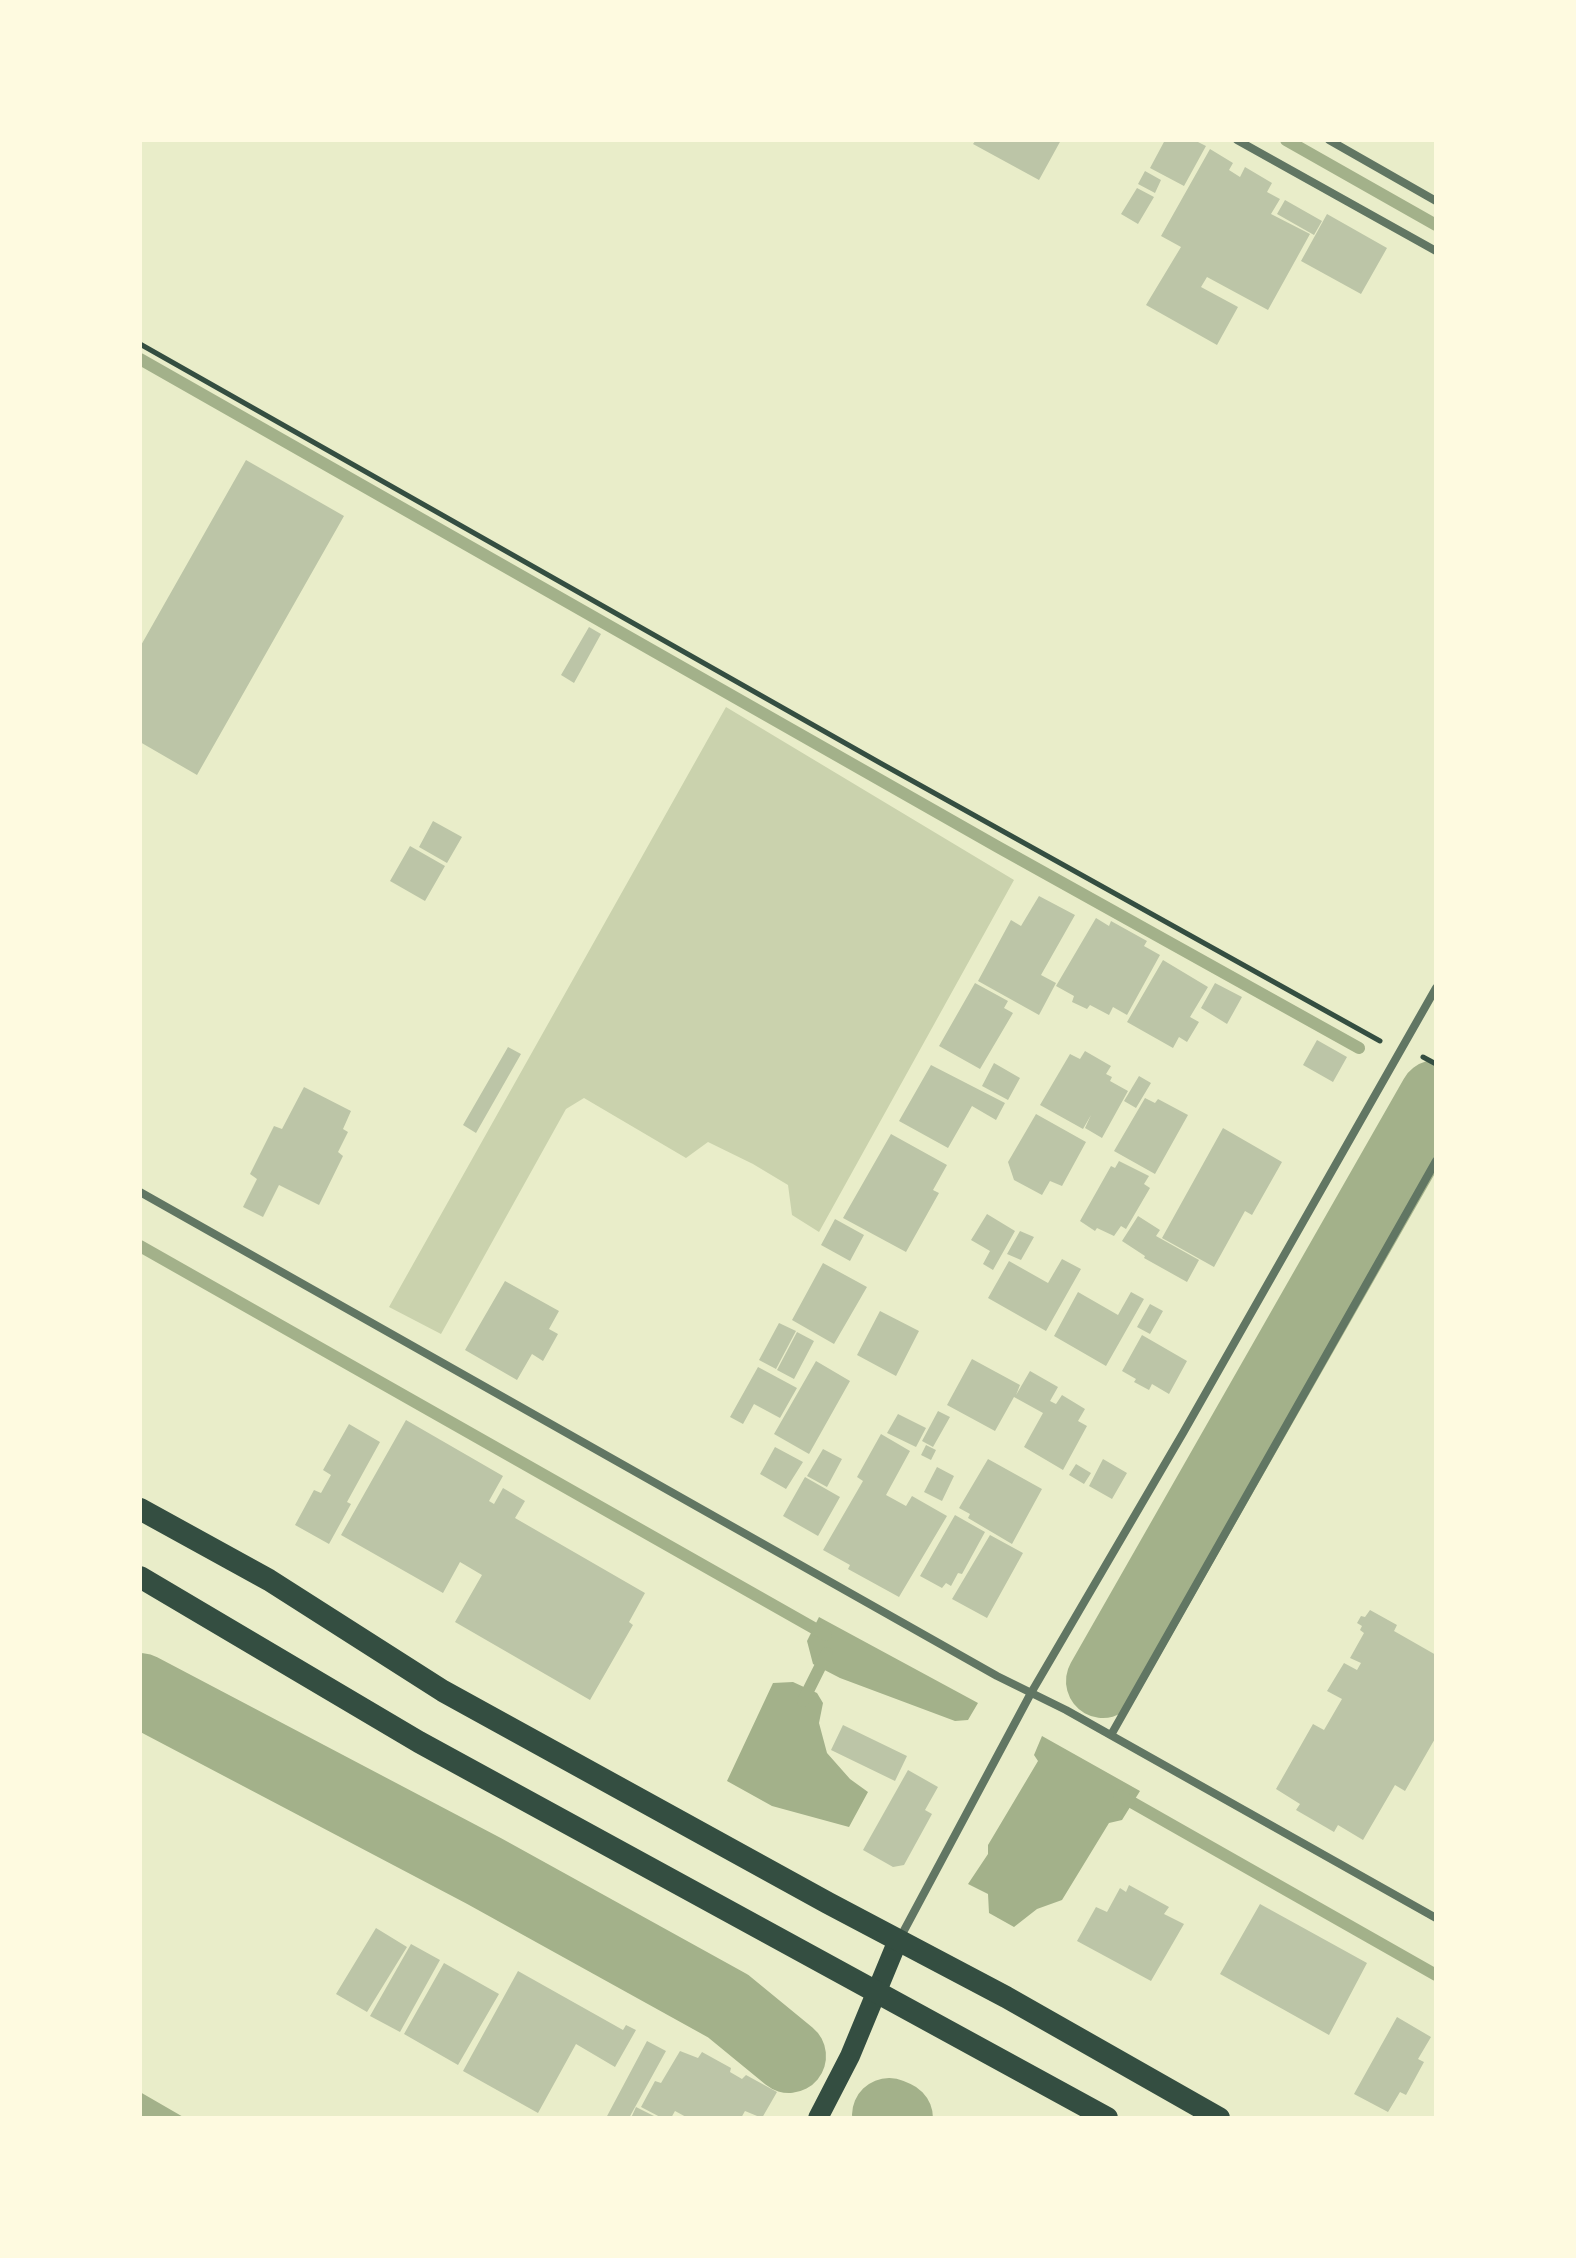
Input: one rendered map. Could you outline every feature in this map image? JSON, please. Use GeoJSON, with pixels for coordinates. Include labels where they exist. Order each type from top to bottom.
{"type":"FeatureCollection","features":[{"type":"Feature","properties":{"kind":"highway"},"geometry":{"type":"LineString","coordinates":[[140,1509],[269,1580],[443,1691],[1006,1997],[1219,2118]]}},
{"type":"Feature","properties":{"kind":"highway"},"geometry":{"type":"LineString","coordinates":[[140,1577],[419,1742],[1107,2118]]}},
{"type":"Feature","properties":{"kind":"main road"},"geometry":{"type":"LineString","coordinates":[[818,2118],[850,2056],[898,1940]]}},
{"type":"Feature","properties":{"kind":"street"},"geometry":{"type":"LineString","coordinates":[[1237,140],[1436,251]]}},
{"type":"Feature","properties":{"kind":"street"},"geometry":{"type":"LineString","coordinates":[[1329,140],[1436,201]]}},
{"type":"Feature","properties":{"kind":"street"},"geometry":{"type":"LineString","coordinates":[[898,1940],[1031,1693],[1436,988]]}},
{"type":"Feature","properties":{"kind":"street"},"geometry":{"type":"LineString","coordinates":[[1111,1735],[1436,1161]]}},
{"type":"Feature","properties":{"kind":"street"},"geometry":{"type":"LineString","coordinates":[[140,1192],[1436,1918]]}},
{"type":"Feature","properties":{"kind":"path"},"geometry":{"type":"LineString","coordinates":[[140,344],[1399,1052]]}},
{"type":"Feature","properties":{"kind":"path"},"geometry":{"type":"LineString","coordinates":[[1426,1058],[1436,1064]]}},
{"type":"Feature","properties":{"kind":"shaded area"},"geometry":{"type":"Polygon","coordinates":[[[726,707],[1014,880],[819,1232],[792,1215],[788,1185],[753,1164],[708,1142],[686,1158],[584,1098],[566,1109],[441,1334],[389,1307],[726,707]]]}},
{"type":"Feature","properties":{"kind":"shaded area"},"geometry":{"type":"Polygon","coordinates":[[[819,1617],[978,1703],[968,1720],[955,1721],[840,1678],[813,1664],[807,1641],[819,1617]]]}},
{"type":"Feature","properties":{"kind":"shaded area"},"geometry":{"type":"Polygon","coordinates":[[[793,1682],[817,1693],[823,1703],[819,1723],[827,1753],[850,1779],[868,1792],[849,1827],[772,1806],[727,1781],[773,1683],[793,1682]]]}},
{"type":"Feature","properties":{"kind":"shaded area"},"geometry":{"type":"Polygon","coordinates":[[[1042,1736],[1140,1791],[1122,1820],[1109,1823],[1062,1900],[1037,1909],[1014,1927],[989,1913],[988,1894],[968,1884],[988,1854],[988,1845],[1038,1761],[1034,1755],[1042,1736]]]}},
{"type":"Feature","properties":{"kind":"shaded area"},"geometry":{"type":"Polygon","coordinates":[[[140,2092],[185,2118],[140,2118],[140,2092]]]}},
{"type":"Feature","properties":{"kind":"building"},"geometry":{"type":"Polygon","coordinates":[[[976,140],[1061,140],[1039,180],[973,144],[976,140]]]}},
{"type":"Feature","properties":{"kind":"building"},"geometry":{"type":"Polygon","coordinates":[[[1165,140],[1194,140],[1206,146],[1184,186],[1150,168],[1165,140]]]}},
{"type":"Feature","properties":{"kind":"building"},"geometry":{"type":"Polygon","coordinates":[[[1210,149],[1233,163],[1229,170],[1240,177],[1245,167],[1272,183],[1267,192],[1280,199],[1271,214],[1310,234],[1268,310],[1207,277],[1201,287],[1238,307],[1217,345],[1146,305],[1181,247],[1161,236],[1210,149]]]}},
{"type":"Feature","properties":{"kind":"building"},"geometry":{"type":"Polygon","coordinates":[[[1145,171],[1161,180],[1155,193],[1138,184],[1145,171]]]}},
{"type":"Feature","properties":{"kind":"building"},"geometry":{"type":"Polygon","coordinates":[[[1137,188],[1154,197],[1138,224],[1121,214],[1137,188]]]}},
{"type":"Feature","properties":{"kind":"building"},"geometry":{"type":"Polygon","coordinates":[[[1285,200],[1322,221],[1314,235],[1277,214],[1285,200]]]}},
{"type":"Feature","properties":{"kind":"building"},"geometry":{"type":"Polygon","coordinates":[[[1327,214],[1387,248],[1361,294],[1301,261],[1327,214]]]}},
{"type":"Feature","properties":{"kind":"building"},"geometry":{"type":"Polygon","coordinates":[[[246,460],[344,516],[197,775],[140,742],[140,647],[246,460]]]}},
{"type":"Feature","properties":{"kind":"building"},"geometry":{"type":"Polygon","coordinates":[[[589,627],[601,634],[574,683],[561,675],[589,627]]]}},
{"type":"Feature","properties":{"kind":"building"},"geometry":{"type":"Polygon","coordinates":[[[433,821],[462,837],[447,863],[419,847],[433,821]]]}},
{"type":"Feature","properties":{"kind":"building"},"geometry":{"type":"Polygon","coordinates":[[[410,846],[445,866],[425,901],[390,881],[410,846]]]}},
{"type":"Feature","properties":{"kind":"building"},"geometry":{"type":"Polygon","coordinates":[[[1039,896],[1075,915],[1041,975],[1056,983],[1039,1015],[978,981],[1011,920],[1021,926],[1039,896]]]}},
{"type":"Feature","properties":{"kind":"building"},"geometry":{"type":"Polygon","coordinates":[[[1096,918],[1109,926],[1111,921],[1147,941],[1144,946],[1160,955],[1127,1015],[1113,1007],[1109,1015],[1090,1005],[1087,1009],[1072,1002],[1074,996],[1056,986],[1096,918]]]}},
{"type":"Feature","properties":{"kind":"building"},"geometry":{"type":"Polygon","coordinates":[[[1163,960],[1208,987],[1190,1017],[1199,1022],[1187,1042],[1179,1037],[1173,1048],[1127,1022],[1163,960]]]}},
{"type":"Feature","properties":{"kind":"building"},"geometry":{"type":"Polygon","coordinates":[[[975,983],[1008,1001],[1004,1008],[1013,1013],[980,1069],[939,1046],[975,983]]]}},
{"type":"Feature","properties":{"kind":"building"},"geometry":{"type":"Polygon","coordinates":[[[1215,983],[1242,997],[1227,1024],[1201,1008],[1215,983]]]}},
{"type":"Feature","properties":{"kind":"building"},"geometry":{"type":"Polygon","coordinates":[[[1317,1040],[1347,1057],[1333,1082],[1303,1065],[1317,1040]]]}},
{"type":"Feature","properties":{"kind":"building"},"geometry":{"type":"Polygon","coordinates":[[[508,1047],[521,1054],[476,1133],[463,1125],[508,1047]]]}},
{"type":"Feature","properties":{"kind":"building"},"geometry":{"type":"Polygon","coordinates":[[[1085,1051],[1111,1066],[1106,1074],[1112,1077],[1110,1081],[1128,1091],[1102,1138],[1085,1128],[1091,1115],[1083,1129],[1040,1105],[1070,1054],[1080,1059],[1085,1051]]]}},
{"type":"Feature","properties":{"kind":"building"},"geometry":{"type":"Polygon","coordinates":[[[994,1063],[1020,1078],[1008,1100],[982,1086],[994,1063]]]}},
{"type":"Feature","properties":{"kind":"building"},"geometry":{"type":"Polygon","coordinates":[[[931,1065],[1005,1103],[996,1120],[972,1106],[948,1148],[899,1121],[931,1065]]]}},
{"type":"Feature","properties":{"kind":"building"},"geometry":{"type":"Polygon","coordinates":[[[1139,1076],[1151,1083],[1136,1108],[1124,1101],[1139,1076]]]}},
{"type":"Feature","properties":{"kind":"building"},"geometry":{"type":"Polygon","coordinates":[[[304,1087],[351,1111],[343,1129],[348,1132],[338,1152],[343,1156],[319,1205],[279,1185],[263,1217],[243,1207],[257,1179],[250,1174],[274,1126],[282,1129],[304,1087]]]}},
{"type":"Feature","properties":{"kind":"building"},"geometry":{"type":"Polygon","coordinates":[[[1145,1098],[1155,1103],[1158,1099],[1188,1115],[1155,1174],[1114,1151],[1145,1098]]]}},
{"type":"Feature","properties":{"kind":"building"},"geometry":{"type":"Polygon","coordinates":[[[1036,1114],[1086,1142],[1062,1186],[1050,1181],[1042,1195],[1014,1180],[1008,1162],[1036,1114]]]}},
{"type":"Feature","properties":{"kind":"building"},"geometry":{"type":"Polygon","coordinates":[[[1223,1128],[1282,1162],[1252,1215],[1245,1211],[1214,1267],[1162,1238],[1223,1128]]]}},
{"type":"Feature","properties":{"kind":"building"},"geometry":{"type":"Polygon","coordinates":[[[891,1134],[947,1165],[933,1190],[939,1193],[906,1252],[843,1218],[891,1134]]]}},
{"type":"Feature","properties":{"kind":"building"},"geometry":{"type":"Polygon","coordinates":[[[1119,1161],[1149,1176],[1144,1184],[1150,1188],[1126,1229],[1121,1226],[1114,1236],[1097,1228],[1095,1231],[1080,1221],[1111,1166],[1115,1168],[1119,1161]]]}},
{"type":"Feature","properties":{"kind":"building"},"geometry":{"type":"Polygon","coordinates":[[[987,1214],[1015,1231],[993,1270],[983,1264],[990,1251],[971,1240],[987,1214]]]}},
{"type":"Feature","properties":{"kind":"building"},"geometry":{"type":"Polygon","coordinates":[[[1138,1216],[1160,1230],[1156,1236],[1199,1260],[1187,1282],[1144,1258],[1122,1241],[1138,1216]]]}},
{"type":"Feature","properties":{"kind":"building"},"geometry":{"type":"Polygon","coordinates":[[[835,1219],[864,1235],[850,1261],[821,1245],[835,1219]]]}},
{"type":"Feature","properties":{"kind":"building"},"geometry":{"type":"Polygon","coordinates":[[[1020,1231],[1034,1237],[1021,1260],[1007,1254],[1020,1231]]]}},
{"type":"Feature","properties":{"kind":"building"},"geometry":{"type":"Polygon","coordinates":[[[1062,1259],[1081,1269],[1046,1331],[988,1298],[1009,1261],[1048,1283],[1062,1259]]]}},
{"type":"Feature","properties":{"kind":"building"},"geometry":{"type":"Polygon","coordinates":[[[823,1263],[867,1287],[834,1344],[792,1320],[823,1263]]]}},
{"type":"Feature","properties":{"kind":"building"},"geometry":{"type":"Polygon","coordinates":[[[505,1281],[559,1311],[549,1329],[558,1334],[543,1361],[532,1354],[517,1380],[465,1350],[505,1281]]]}},
{"type":"Feature","properties":{"kind":"building"},"geometry":{"type":"Polygon","coordinates":[[[1078,1292],[1118,1315],[1131,1292],[1144,1299],[1106,1366],[1054,1336],[1078,1292]]]}},
{"type":"Feature","properties":{"kind":"building"},"geometry":{"type":"Polygon","coordinates":[[[1150,1304],[1163,1311],[1150,1334],[1137,1327],[1150,1304]]]}},
{"type":"Feature","properties":{"kind":"building"},"geometry":{"type":"Polygon","coordinates":[[[880,1311],[919,1331],[896,1376],[857,1355],[880,1311]]]}},
{"type":"Feature","properties":{"kind":"building"},"geometry":{"type":"Polygon","coordinates":[[[779,1323],[796,1331],[776,1369],[759,1360],[779,1323]]]}},
{"type":"Feature","properties":{"kind":"building"},"geometry":{"type":"Polygon","coordinates":[[[797,1332],[814,1341],[794,1379],[777,1370],[797,1332]]]}},
{"type":"Feature","properties":{"kind":"building"},"geometry":{"type":"Polygon","coordinates":[[[1142,1335],[1187,1361],[1169,1394],[1152,1384],[1149,1390],[1122,1371],[1142,1335]]]}},
{"type":"Feature","properties":{"kind":"building"},"geometry":{"type":"Polygon","coordinates":[[[972,1359],[1020,1385],[1016,1395],[1030,1371],[1058,1387],[1050,1401],[1056,1404],[1062,1395],[1085,1409],[1078,1421],[1087,1426],[1063,1470],[1024,1447],[1043,1413],[1014,1397],[995,1431],[947,1405],[972,1359]]]}},
{"type":"Feature","properties":{"kind":"building"},"geometry":{"type":"Polygon","coordinates":[[[816,1361],[850,1381],[809,1454],[774,1434],[816,1361]]]}},
{"type":"Feature","properties":{"kind":"building"},"geometry":{"type":"Polygon","coordinates":[[[758,1367],[797,1388],[780,1418],[754,1404],[743,1424],[730,1417],[758,1367]]]}},
{"type":"Feature","properties":{"kind":"building"},"geometry":{"type":"Polygon","coordinates":[[[938,1411],[950,1417],[933,1447],[922,1441],[938,1411]]]}},
{"type":"Feature","properties":{"kind":"building"},"geometry":{"type":"Polygon","coordinates":[[[898,1414],[926,1428],[916,1447],[887,1433],[898,1414]]]}},
{"type":"Feature","properties":{"kind":"building"},"geometry":{"type":"Polygon","coordinates":[[[406,1420],[503,1476],[489,1501],[494,1504],[503,1488],[525,1501],[515,1518],[645,1593],[629,1622],[633,1625],[590,1700],[455,1622],[482,1575],[460,1562],[443,1593],[341,1535],[406,1420]]]}},
{"type":"Feature","properties":{"kind":"building"},"geometry":{"type":"Polygon","coordinates":[[[349,1424],[380,1442],[347,1502],[351,1504],[329,1544],[295,1525],[314,1490],[321,1493],[331,1475],[323,1470],[349,1424]]]}},
{"type":"Feature","properties":{"kind":"building"},"geometry":{"type":"Polygon","coordinates":[[[881,1434],[910,1451],[886,1495],[906,1506],[912,1496],[947,1516],[899,1597],[848,1569],[850,1565],[823,1550],[863,1481],[857,1477],[881,1434]]]}},
{"type":"Feature","properties":{"kind":"building"},"geometry":{"type":"Polygon","coordinates":[[[926,1445],[936,1450],[931,1460],[921,1455],[926,1445]]]}},
{"type":"Feature","properties":{"kind":"building"},"geometry":{"type":"Polygon","coordinates":[[[775,1447],[803,1462],[786,1489],[760,1474],[775,1447]]]}},
{"type":"Feature","properties":{"kind":"building"},"geometry":{"type":"Polygon","coordinates":[[[823,1449],[842,1459],[827,1487],[807,1476],[823,1449]]]}},
{"type":"Feature","properties":{"kind":"building"},"geometry":{"type":"Polygon","coordinates":[[[988,1459],[1042,1489],[1012,1544],[968,1518],[970,1514],[959,1508],[988,1459]]]}},
{"type":"Feature","properties":{"kind":"building"},"geometry":{"type":"Polygon","coordinates":[[[1103,1459],[1127,1473],[1112,1499],[1089,1486],[1103,1459]]]}},
{"type":"Feature","properties":{"kind":"building"},"geometry":{"type":"Polygon","coordinates":[[[1076,1464],[1091,1473],[1084,1484],[1069,1475],[1076,1464]]]}},
{"type":"Feature","properties":{"kind":"building"},"geometry":{"type":"Polygon","coordinates":[[[937,1467],[954,1476],[942,1501],[924,1492],[937,1467]]]}},
{"type":"Feature","properties":{"kind":"building"},"geometry":{"type":"Polygon","coordinates":[[[805,1477],[840,1497],[818,1536],[783,1516],[805,1477]]]}},
{"type":"Feature","properties":{"kind":"building"},"geometry":{"type":"Polygon","coordinates":[[[955,1515],[985,1532],[962,1574],[958,1573],[951,1586],[946,1583],[942,1588],[920,1576],[955,1515]]]}},
{"type":"Feature","properties":{"kind":"building"},"geometry":{"type":"Polygon","coordinates":[[[990,1535],[1023,1553],[987,1618],[952,1599],[990,1535]]]}},
{"type":"Feature","properties":{"kind":"building"},"geometry":{"type":"Polygon","coordinates":[[[1370,1610],[1397,1625],[1394,1631],[1436,1655],[1436,1737],[1405,1791],[1395,1785],[1363,1840],[1338,1825],[1334,1832],[1296,1810],[1300,1804],[1276,1789],[1313,1724],[1324,1730],[1342,1699],[1327,1691],[1344,1663],[1357,1670],[1361,1663],[1350,1658],[1364,1633],[1357,1623],[1370,1610]]]}},
{"type":"Feature","properties":{"kind":"building"},"geometry":{"type":"Polygon","coordinates":[[[843,1725],[907,1756],[895,1781],[831,1750],[843,1725]]]}},
{"type":"Feature","properties":{"kind":"building"},"geometry":{"type":"Polygon","coordinates":[[[908,1770],[938,1787],[925,1810],[932,1814],[904,1865],[893,1867],[863,1850],[908,1770]]]}},
{"type":"Feature","properties":{"kind":"building"},"geometry":{"type":"Polygon","coordinates":[[[1129,1885],[1169,1907],[1164,1914],[1184,1924],[1151,1981],[1077,1941],[1096,1907],[1107,1912],[1120,1888],[1126,1892],[1129,1885]]]}},
{"type":"Feature","properties":{"kind":"building"},"geometry":{"type":"Polygon","coordinates":[[[1260,1904],[1367,1963],[1329,2035],[1220,1974],[1260,1904]]]}},
{"type":"Feature","properties":{"kind":"building"},"geometry":{"type":"Polygon","coordinates":[[[376,1928],[407,1947],[367,2012],[336,1994],[376,1928]]]}},
{"type":"Feature","properties":{"kind":"building"},"geometry":{"type":"Polygon","coordinates":[[[411,1944],[440,1960],[400,2032],[370,2016],[411,1944]]]}},
{"type":"Feature","properties":{"kind":"building"},"geometry":{"type":"Polygon","coordinates":[[[444,1963],[499,1994],[458,2065],[404,2034],[444,1963]]]}},
{"type":"Feature","properties":{"kind":"building"},"geometry":{"type":"Polygon","coordinates":[[[518,1971],[623,2030],[626,2025],[636,2030],[615,2067],[576,2044],[538,2113],[463,2071],[518,1971]]]}},
{"type":"Feature","properties":{"kind":"building"},"geometry":{"type":"Polygon","coordinates":[[[1397,2017],[1431,2037],[1418,2059],[1424,2062],[1406,2095],[1400,2092],[1388,2112],[1354,2094],[1397,2017]]]}},
{"type":"Feature","properties":{"kind":"building"},"geometry":{"type":"Polygon","coordinates":[[[647,2041],[666,2051],[629,2118],[606,2118],[647,2041]]]}},
{"type":"Feature","properties":{"kind":"building"},"geometry":{"type":"Polygon","coordinates":[[[680,2051],[698,2058],[702,2052],[731,2068],[730,2072],[742,2079],[746,2075],[777,2092],[762,2118],[745,2111],[741,2118],[688,2118],[675,2111],[671,2118],[662,2118],[641,2107],[655,2081],[661,2083],[680,2051]]]}},
{"type":"Feature","properties":{"kind":"building"},"geometry":{"type":"Polygon","coordinates":[[[636,2107],[658,2118],[631,2118],[636,2107]]]}},
{"type":"Feature","properties":{"kind":"waterway"},"geometry":{"type":"LineString","coordinates":[[1286,140],[1436,225]]}},
{"type":"Feature","properties":{"kind":"waterway"},"geometry":{"type":"LineString","coordinates":[[140,359],[998,847],[1359,1048]]}},
{"type":"Feature","properties":{"kind":"waterway"},"geometry":{"type":"LineString","coordinates":[[1423,1084],[1436,1091]]}},
{"type":"Feature","properties":{"kind":"waterway"},"geometry":{"type":"LineString","coordinates":[[1103,1681],[1436,1097]]}},
{"type":"Feature","properties":{"kind":"waterway"},"geometry":{"type":"LineString","coordinates":[[140,1246],[826,1635]]}},
{"type":"Feature","properties":{"kind":"waterway"},"geometry":{"type":"LineString","coordinates":[[803,1701],[827,1653]]}},
{"type":"Feature","properties":{"kind":"waterway"},"geometry":{"type":"LineString","coordinates":[[140,1690],[484,1871],[728,2006],[789,2056]]}},
{"type":"Feature","properties":{"kind":"waterway"},"geometry":{"type":"LineString","coordinates":[[1119,1795],[1436,1975]]}},
{"type":"Feature","properties":{"kind":"waterway"},"geometry":{"type":"LineString","coordinates":[[647,1961],[658,1940]]}},
{"type":"Feature","properties":{"kind":"waterway"},"geometry":{"type":"LineString","coordinates":[[889,2115],[896,2118]]}}]}
